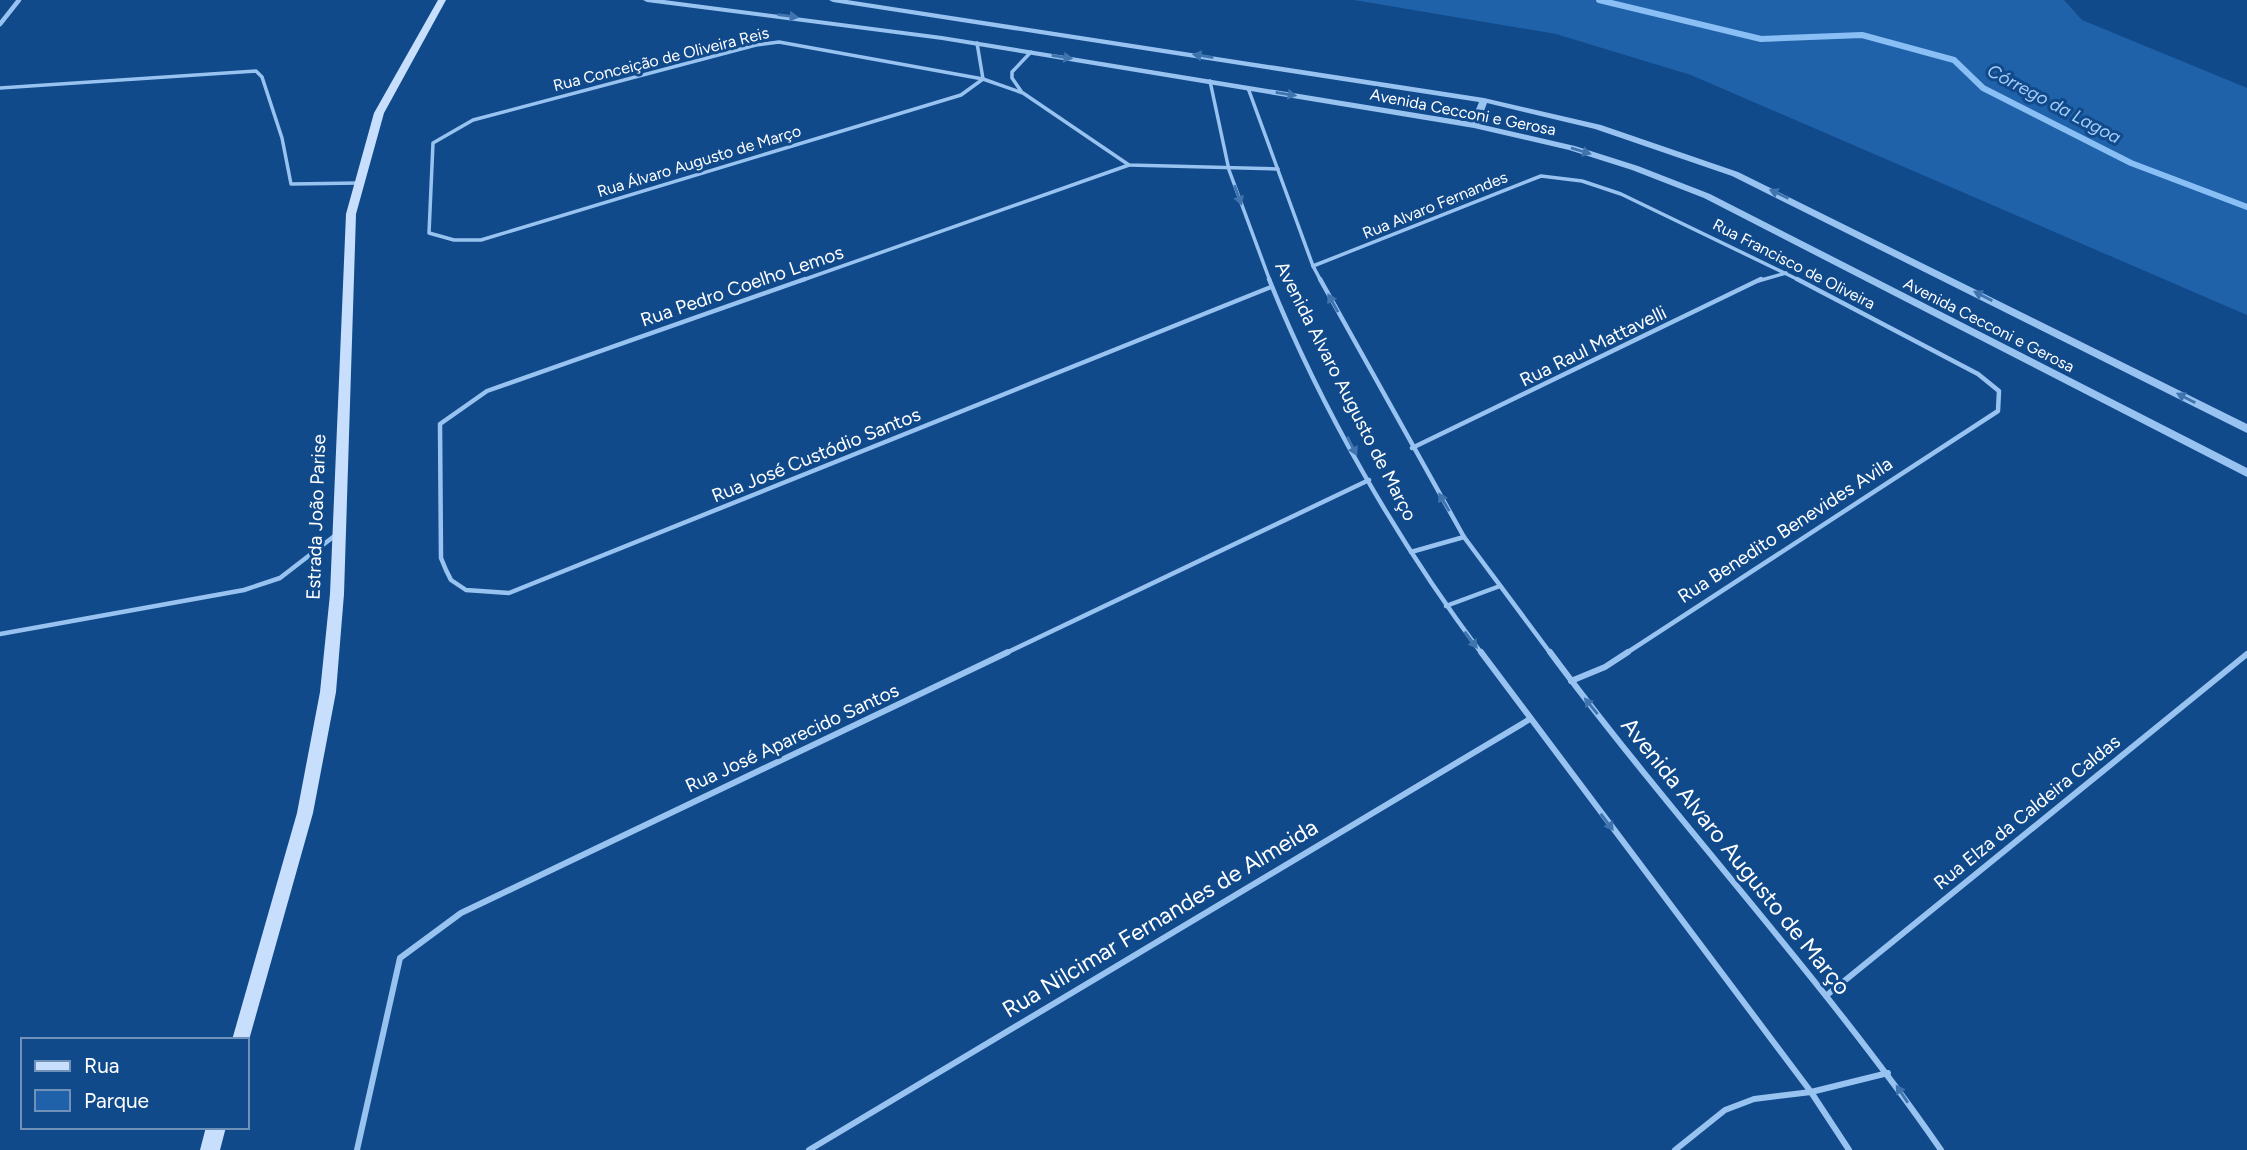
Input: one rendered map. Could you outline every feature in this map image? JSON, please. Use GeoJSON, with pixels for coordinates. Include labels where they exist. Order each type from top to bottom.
{"type":"FeatureCollection","features":[{"type":"Feature","properties":{"kind":"main road","name":"Estrada João Parise"},"geometry":{"type":"LineString","coordinates":[[242,1038],[305,813],[326,705],[337,594],[337,534],[351,214],[384,102],[445,2]]}},
{"type":"Feature","properties":{"kind":"main road"},"geometry":{"type":"LineString","coordinates":[[210,1150],[215,1129]]}},
{"type":"Feature","properties":{"kind":"street"},"geometry":{"type":"LineString","coordinates":[[0,24],[19,0]]}},
{"type":"Feature","properties":{"kind":"street","name":"Avenida Cecconi e Gerosa"},"geometry":{"type":"LineString","coordinates":[[647,0],[977,43],[1474,125],[1572,148],[1635,168],[1707,196],[2247,473]]}},
{"type":"Feature","properties":{"kind":"street","name":"Avenida Cecconi e Gerosa"},"geometry":{"type":"LineString","coordinates":[[833,0],[1484,100],[1598,127],[1735,174],[2247,429]]}},
{"type":"Feature","properties":{"kind":"street"},"geometry":{"type":"LineString","coordinates":[[1031,52],[1052,32]]}},
{"type":"Feature","properties":{"kind":"street"},"geometry":{"type":"LineString","coordinates":[[1474,125],[1484,100]]}},
{"type":"Feature","properties":{"kind":"lane","name":"Rua Conceição de Oliveira Reis"},"geometry":{"type":"LineString","coordinates":[[431,184],[433,143],[473,120],[756,45],[779,42],[984,79],[1023,93],[1129,166]]}},
{"type":"Feature","properties":{"kind":"lane"},"geometry":{"type":"LineString","coordinates":[[977,43],[984,79]]}},
{"type":"Feature","properties":{"kind":"lane"},"geometry":{"type":"LineString","coordinates":[[1023,93],[1012,78],[1012,72],[1031,52]]}},
{"type":"Feature","properties":{"kind":"lane"},"geometry":{"type":"LineString","coordinates":[[0,88],[256,71],[262,77],[282,138],[291,184],[359,183]]}},
{"type":"Feature","properties":{"kind":"lane","name":"Rua Álvaro Augusto de Março"},"geometry":{"type":"LineString","coordinates":[[431,184],[429,233],[454,240],[481,240],[961,95],[984,79]]}},
{"type":"Feature","properties":{"kind":"lane","name":"Avenida Alvaro Augusto de Março"},"geometry":{"type":"LineString","coordinates":[[1210,81],[1228,168],[1271,287],[1369,480],[1412,552],[1446,606],[1811,1092],[1849,1150]]}},
{"type":"Feature","properties":{"kind":"lane","name":"Avenida Alvaro Augusto de Março"},"geometry":{"type":"LineString","coordinates":[[1248,88],[1313,266],[1412,448],[1464,537],[1571,681],[1888,1073],[1941,1150]]}},
{"type":"Feature","properties":{"kind":"lane"},"geometry":{"type":"LineString","coordinates":[[1129,166],[1278,169]]}},
{"type":"Feature","properties":{"kind":"lane","name":"Rua Pedro Coelho Lemos"},"geometry":{"type":"LineString","coordinates":[[442,496],[440,424],[487,391],[1129,166]]}},
{"type":"Feature","properties":{"kind":"lane","name":"Rua Alvaro Fernandes"},"geometry":{"type":"LineString","coordinates":[[1313,266],[1541,176],[1569,176]]}},
{"type":"Feature","properties":{"kind":"lane","name":"Rua Francisco de Oliveira"},"geometry":{"type":"LineString","coordinates":[[1569,176],[1629,198],[1787,272],[1978,374],[2000,391]]}},
{"type":"Feature","properties":{"kind":"lane","name":"Rua Raul Mattavelli"},"geometry":{"type":"LineString","coordinates":[[1412,448],[1769,276],[1787,272]]}},
{"type":"Feature","properties":{"kind":"lane","name":"Rua José Custódio Santos"},"geometry":{"type":"LineString","coordinates":[[442,496],[441,558],[446,575],[469,593],[509,593],[1271,287]]}},
{"type":"Feature","properties":{"kind":"lane","name":"Rua Benedito Benevides Avila"},"geometry":{"type":"LineString","coordinates":[[1571,681],[1605,667],[1998,411],[2000,391]]}},
{"type":"Feature","properties":{"kind":"lane","name":"Rua José Aparecido Santos"},"geometry":{"type":"LineString","coordinates":[[357,1150],[400,958],[461,913],[1369,480]]}},
{"type":"Feature","properties":{"kind":"lane"},"geometry":{"type":"LineString","coordinates":[[0,634],[244,590],[280,578],[337,534]]}},
{"type":"Feature","properties":{"kind":"lane","name":"Avenida Alvaro Augusto de Março"},"geometry":{"type":"LineString","coordinates":[[1412,552],[1464,537]]}},
{"type":"Feature","properties":{"kind":"lane"},"geometry":{"type":"LineString","coordinates":[[1446,606],[1500,586]]}},
{"type":"Feature","properties":{"kind":"lane","name":"Rua Elza da Caldeira Caldas"},"geometry":{"type":"LineString","coordinates":[[1827,995],[2247,654]]}},
{"type":"Feature","properties":{"kind":"lane","name":"Rua Nilcimar Fernandes de Almeida"},"geometry":{"type":"LineString","coordinates":[[809,1150],[1530,719]]}},
{"type":"Feature","properties":{"kind":"lane"},"geometry":{"type":"LineString","coordinates":[[1675,1150],[1725,1110],[1754,1099],[1811,1092],[1888,1073]]}},
{"type":"Feature","properties":{"kind":"green space"},"geometry":{"type":"Polygon","coordinates":[[[1354,0],[2064,0],[2082,20],[2247,88],[2247,315],[1691,75],[1556,34],[1354,0]]]}},
{"type":"Feature","properties":{"kind":"waterway","name":"Córrego da Lagoa"},"geometry":{"type":"LineString","coordinates":[[1599,0],[1761,39],[1862,35],[1954,60],[1983,88],[2131,163],[2247,207]]}}]}
